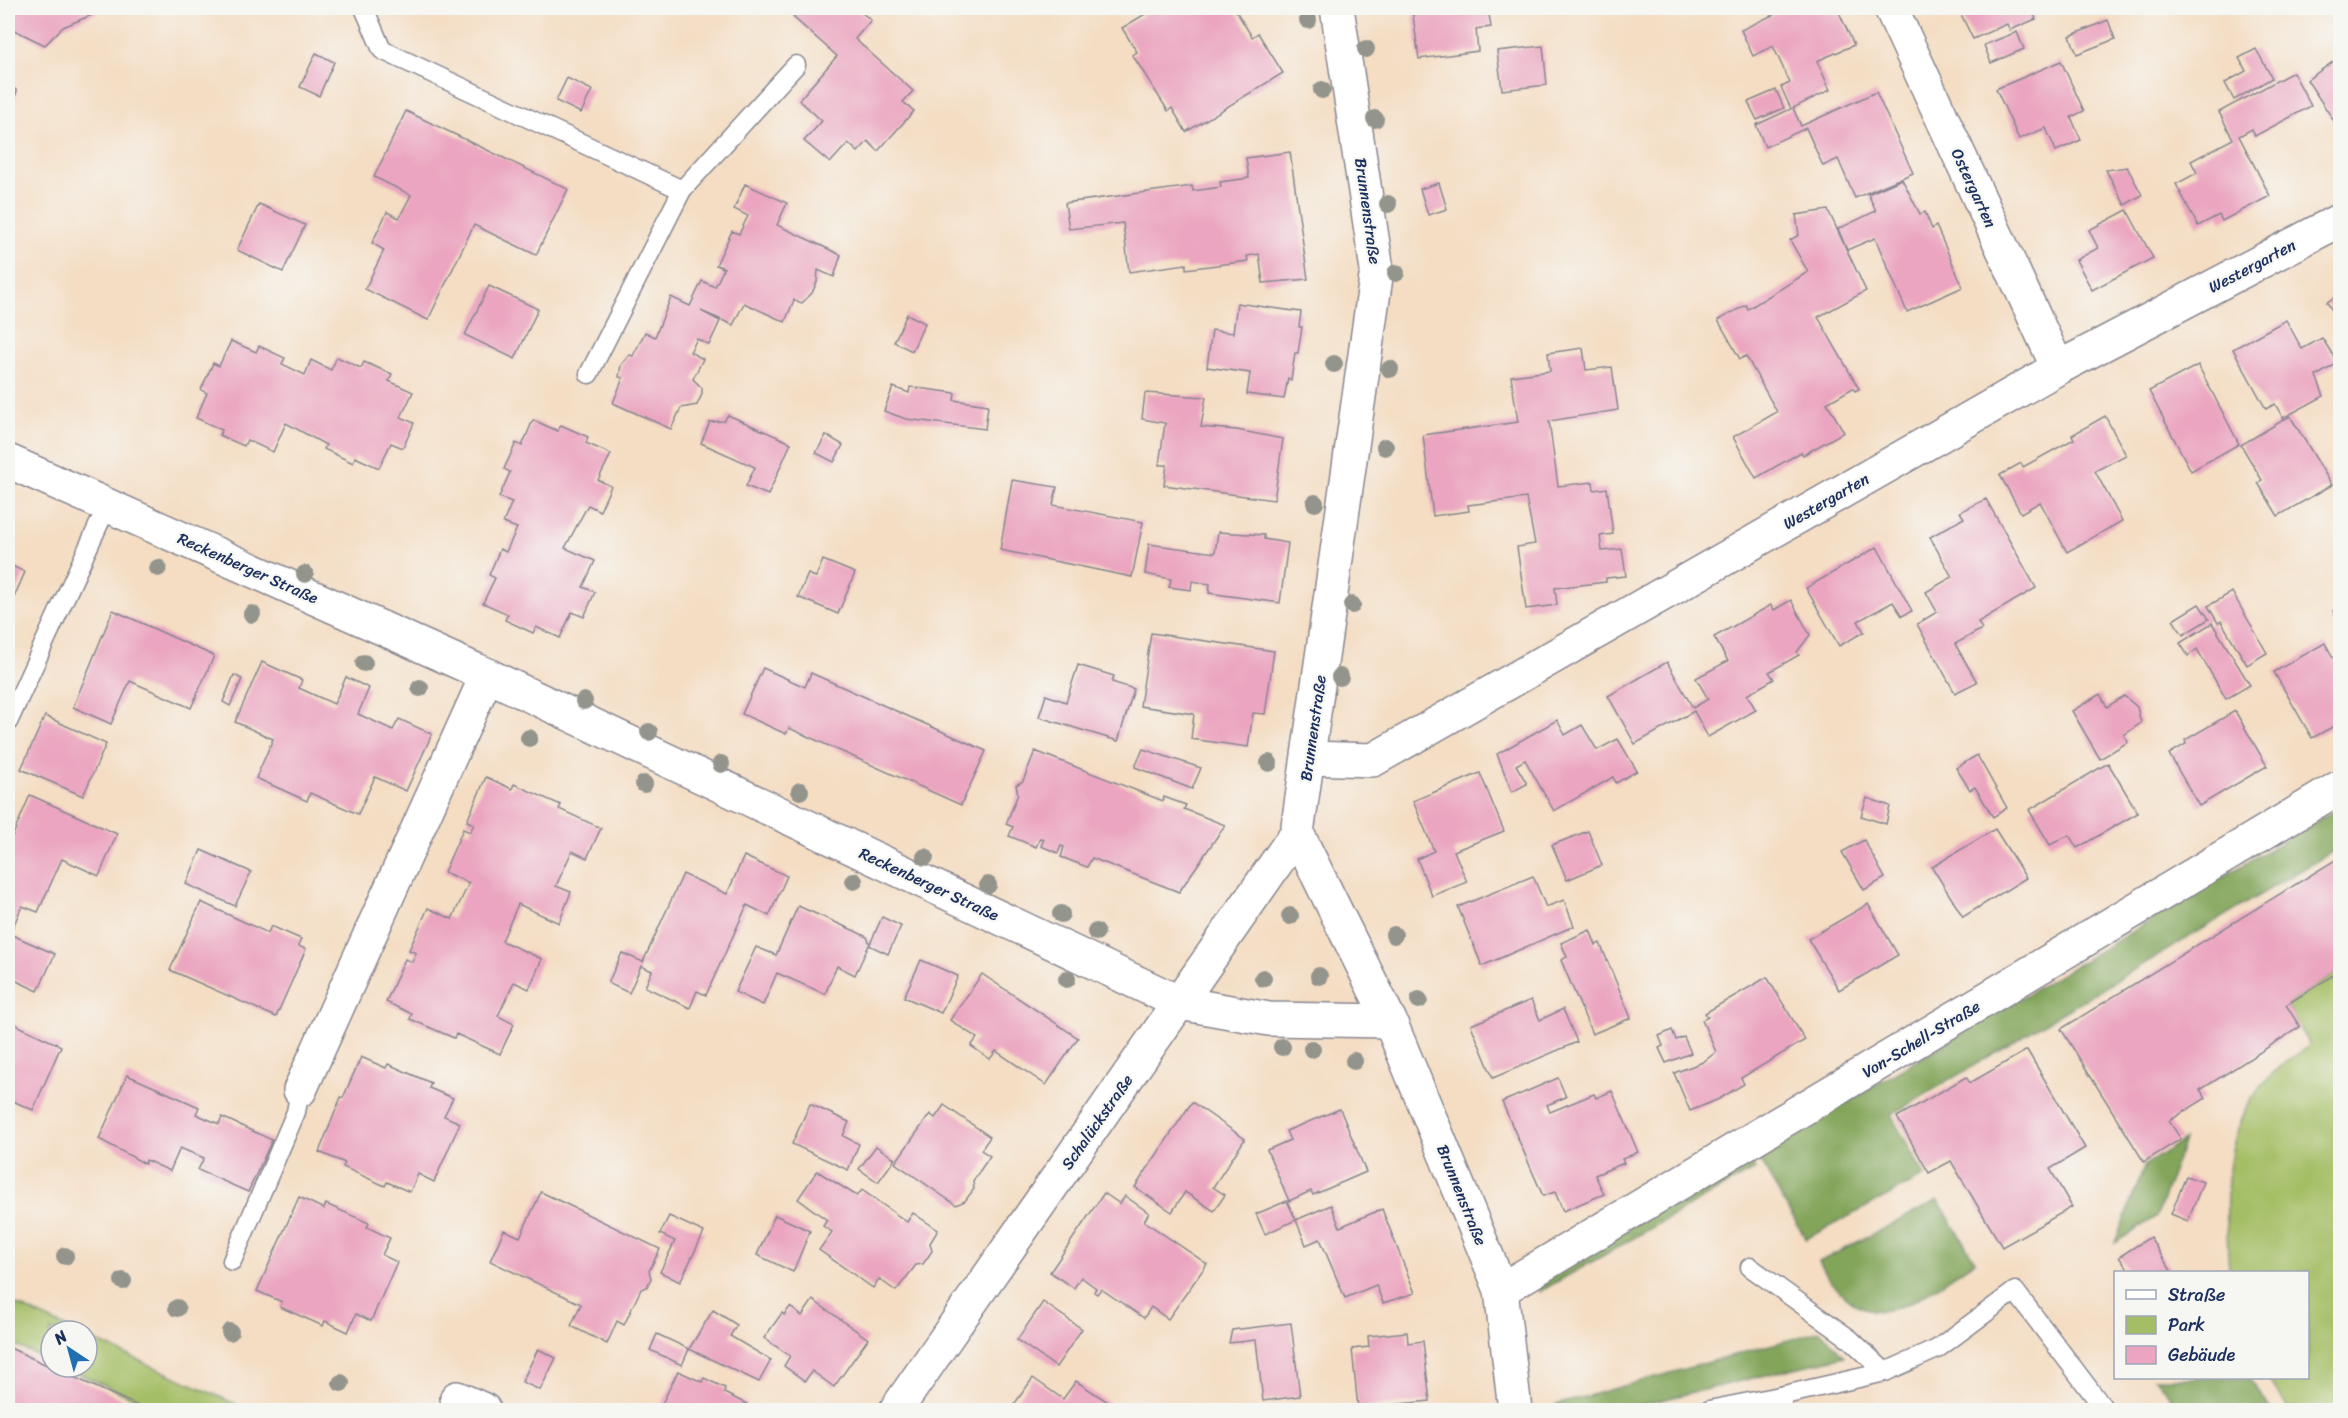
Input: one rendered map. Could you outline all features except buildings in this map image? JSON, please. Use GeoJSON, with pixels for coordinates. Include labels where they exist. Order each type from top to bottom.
{"type":"FeatureCollection","features":[{"type":"Feature","properties":{"kind":"street","name":"Brunnenstraße"},"geometry":{"type":"LineString","coordinates":[[1337,8],[1377,270],[1310,758],[1297,833],[1390,1021],[1501,1290],[1515,1410]]}},
{"type":"Feature","properties":{"kind":"street","name":"Ostergarten"},"geometry":{"type":"LineString","coordinates":[[1891,8],[2058,368]]}},
{"type":"Feature","properties":{"kind":"street","name":"Westergarten"},"geometry":{"type":"LineString","coordinates":[[1310,758],[1374,760],[2058,368],[2340,220]]}},
{"type":"Feature","properties":{"kind":"street","name":"Reckenberger Straße"},"geometry":{"type":"LineString","coordinates":[[8,461],[487,675],[1180,1003],[1269,1019],[1390,1021]]}},
{"type":"Feature","properties":{"kind":"street"},"geometry":{"type":"LineString","coordinates":[[300,1090],[487,675]]}},
{"type":"Feature","properties":{"kind":"street","name":"Von-Schell-Straße"},"geometry":{"type":"LineString","coordinates":[[1501,1290],[2340,788]]}},
{"type":"Feature","properties":{"kind":"street","name":"Schalückstraße"},"geometry":{"type":"LineString","coordinates":[[896,1410],[1297,833]]}},
{"type":"Feature","properties":{"kind":"lane"},"geometry":{"type":"LineString","coordinates":[[364,8],[382,50],[682,190]]}},
{"type":"Feature","properties":{"kind":"lane"},"geometry":{"type":"LineString","coordinates":[[589,374],[682,190],[796,64]]}},
{"type":"Feature","properties":{"kind":"lane"},"geometry":{"type":"LineString","coordinates":[[8,722],[108,504]]}},
{"type":"Feature","properties":{"kind":"lane"},"geometry":{"type":"LineString","coordinates":[[232,1261],[296,1112],[300,1090]]}},
{"type":"Feature","properties":{"kind":"lane"},"geometry":{"type":"LineString","coordinates":[[1750,1267],[1850,1339],[1885,1372]]}},
{"type":"Feature","properties":{"kind":"lane"},"geometry":{"type":"LineString","coordinates":[[1709,1410],[1782,1403],[1885,1372],[1937,1349],[2015,1291],[2105,1410]]}},
{"type":"Feature","properties":{"kind":"green space"},"geometry":{"type":"Polygon","coordinates":[[[2340,807],[2340,847],[1891,1115],[1925,1176],[1806,1239],[1757,1156],[2340,807]]]}},
{"type":"Feature","properties":{"kind":"green space"},"geometry":{"type":"Polygon","coordinates":[[[2340,971],[2340,1410],[2289,1410],[2269,1379],[2309,1379],[2309,1271],[2229,1271],[2228,1178],[2237,1132],[2258,1090],[2276,1071],[2310,1045],[2286,1005],[2340,971]]]}},
{"type":"Feature","properties":{"kind":"green space"},"geometry":{"type":"Polygon","coordinates":[[[2184,1140],[2157,1216],[2115,1243],[2145,1165],[2184,1140]]]}},
{"type":"Feature","properties":{"kind":"green space"},"geometry":{"type":"Polygon","coordinates":[[[1748,1156],[1755,1169],[1539,1292],[1537,1281],[1748,1156]]]}},
{"type":"Feature","properties":{"kind":"green space"},"geometry":{"type":"Polygon","coordinates":[[[1938,1200],[1975,1261],[1911,1302],[1892,1309],[1874,1310],[1855,1304],[1837,1289],[1819,1262],[1938,1200]]]}},
{"type":"Feature","properties":{"kind":"green space"},"geometry":{"type":"Polygon","coordinates":[[[8,1301],[48,1319],[39,1319],[39,1356],[8,1342],[8,1301]]]}},
{"type":"Feature","properties":{"kind":"green space"},"geometry":{"type":"Polygon","coordinates":[[[1820,1331],[1845,1356],[1620,1410],[1555,1410],[1555,1405],[1820,1331]]]}},
{"type":"Feature","properties":{"kind":"green space"},"geometry":{"type":"Polygon","coordinates":[[[99,1342],[249,1410],[160,1410],[90,1379],[99,1379],[99,1342]]]}},
{"type":"Feature","properties":{"kind":"green space"},"geometry":{"type":"Polygon","coordinates":[[[2155,1379],[2251,1379],[2271,1410],[2182,1410],[2155,1379]]]}}]}
